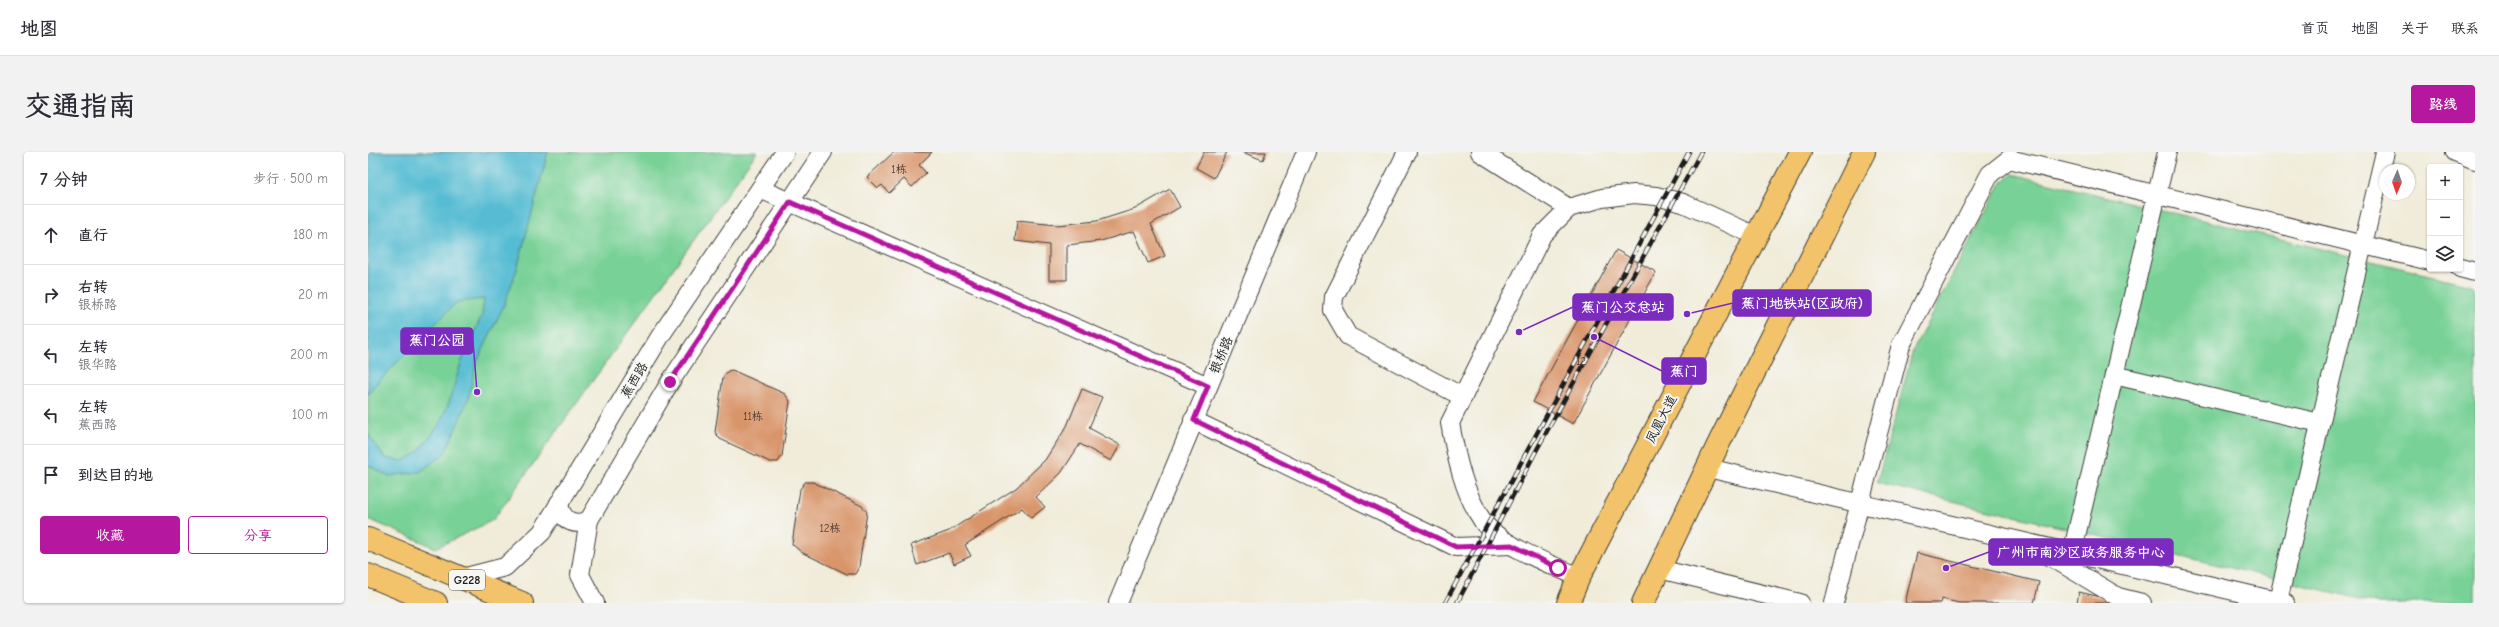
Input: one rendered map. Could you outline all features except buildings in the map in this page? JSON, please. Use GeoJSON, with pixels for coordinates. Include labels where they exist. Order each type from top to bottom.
{"type":"FeatureCollection","features":[{"type":"Feature","properties":{"kind":"main road","name":"凤凰大道"},"geometry":{"type":"LineString","coordinates":[[1568,603],[1579,577],[1800,152]]}},
{"type":"Feature","properties":{"kind":"main road"},"geometry":{"type":"LineString","coordinates":[[1643,603],[1864,152]]}},
{"type":"Feature","properties":{"kind":"main road","name":"G228"},"geometry":{"type":"LineString","coordinates":[[368,539],[522,603]]}},
{"type":"Feature","properties":{"kind":"main road"},"geometry":{"type":"LineString","coordinates":[[368,575],[432,602]]}},
{"type":"Feature","properties":{"kind":"street","name":"蕉西路"},"geometry":{"type":"LineString","coordinates":[[462,578],[506,567],[542,532],[661,335],[785,152]]}},
{"type":"Feature","properties":{"kind":"street"},"geometry":{"type":"LineString","coordinates":[[595,603],[580,575],[589,520],[670,382],[823,152]]}},
{"type":"Feature","properties":{"kind":"street","name":"银桥路"},"geometry":{"type":"LineString","coordinates":[[1118,603],[1306,152]]}},
{"type":"Feature","properties":{"kind":"street"},"geometry":{"type":"LineString","coordinates":[[1407,152],[1334,297],[1333,310],[1348,336],[1463,397]]}},
{"type":"Feature","properties":{"kind":"street"},"geometry":{"type":"LineString","coordinates":[[1480,152],[1569,208]]}},
{"type":"Feature","properties":{"kind":"street"},"geometry":{"type":"LineString","coordinates":[[2072,553],[2167,152]]}},
{"type":"Feature","properties":{"kind":"street"},"geometry":{"type":"LineString","coordinates":[[1708,468],[2282,602],[2320,423],[2385,152]]}},
{"type":"Feature","properties":{"kind":"street"},"geometry":{"type":"LineString","coordinates":[[2455,152],[2475,160]]}},
{"type":"Feature","properties":{"kind":"street"},"geometry":{"type":"LineString","coordinates":[[1834,603],[1858,503],[1900,345],[1990,174],[2009,159],[2427,260]]}},
{"type":"Feature","properties":{"kind":"street"},"geometry":{"type":"LineString","coordinates":[[760,189],[1208,386]]}},
{"type":"Feature","properties":{"kind":"street"},"geometry":{"type":"LineString","coordinates":[[1579,577],[1512,545],[1485,524],[1471,500],[1455,454],[1450,423],[1542,235],[1569,208],[1602,198],[1634,194],[1656,196],[1683,203],[1756,236]]}},
{"type":"Feature","properties":{"kind":"street"},"geometry":{"type":"LineString","coordinates":[[2463,269],[2475,272]]}},
{"type":"Feature","properties":{"kind":"street"},"geometry":{"type":"LineString","coordinates":[[2114,375],[2320,423]]}},
{"type":"Feature","properties":{"kind":"street"},"geometry":{"type":"LineString","coordinates":[[1194,420],[1456,547],[1512,545]]}},
{"type":"Feature","properties":{"kind":"street"},"geometry":{"type":"LineString","coordinates":[[559,503],[562,515],[572,523],[581,524],[589,520]]}},
{"type":"Feature","properties":{"kind":"street"},"geometry":{"type":"LineString","coordinates":[[2026,542],[2118,597],[2142,603]]}},
{"type":"Feature","properties":{"kind":"street"},"geometry":{"type":"LineString","coordinates":[[1659,569],[1800,603]]}},
{"type":"Feature","properties":{"kind":"green space"},"geometry":{"type":"Polygon","coordinates":[[[368,152],[757,152],[493,520],[436,548],[368,519],[368,152]]]}},
{"type":"Feature","properties":{"kind":"green space"},"geometry":{"type":"Polygon","coordinates":[[[2012,174],[2475,286],[2475,603],[2377,603],[1877,483],[1913,350],[2001,183],[2012,174]]]}},
{"type":"Feature","properties":{"kind":"water"},"geometry":{"type":"Polygon","coordinates":[[[368,152],[548,152],[517,269],[504,305],[476,364],[468,400],[445,453],[420,472],[388,476],[368,465],[368,434],[385,458],[403,461],[417,453],[439,425],[449,402],[461,363],[482,315],[484,299],[457,302],[374,386],[368,395],[368,152]]]}},
{"type":"Feature","properties":{"kind":"railway"},"geometry":{"type":"LineString","coordinates":[[1445,603],[1689,152]]}},
{"type":"Feature","properties":{"kind":"railway"},"geometry":{"type":"LineString","coordinates":[[1457,603],[1536,451],[1701,152]]}},
{"type":"Feature","properties":{"kind":"place","name":"蕉门地铁站(区政府)"},"geometry":{"type":"Point","coordinates":[1687,314]}},
{"type":"Feature","properties":{"kind":"place","name":"蕉门公交总站"},"geometry":{"type":"Point","coordinates":[1519,332]}},
{"type":"Feature","properties":{"kind":"place","name":"蕉门"},"geometry":{"type":"Point","coordinates":[1594,337]}},
{"type":"Feature","properties":{"kind":"place","name":"蕉门公园"},"geometry":{"type":"Point","coordinates":[477,392]}},
{"type":"Feature","properties":{"kind":"place","name":"广州市南沙区政务服务中心"},"geometry":{"type":"Point","coordinates":[1946,568]}},
{"type":"Feature","properties":{"kind":"route"},"geometry":{"type":"LineString","coordinates":[[670,382],[790,202],[1208,386],[1194,420],[1456,547],[1512,545],[1558,568]]}}]}
